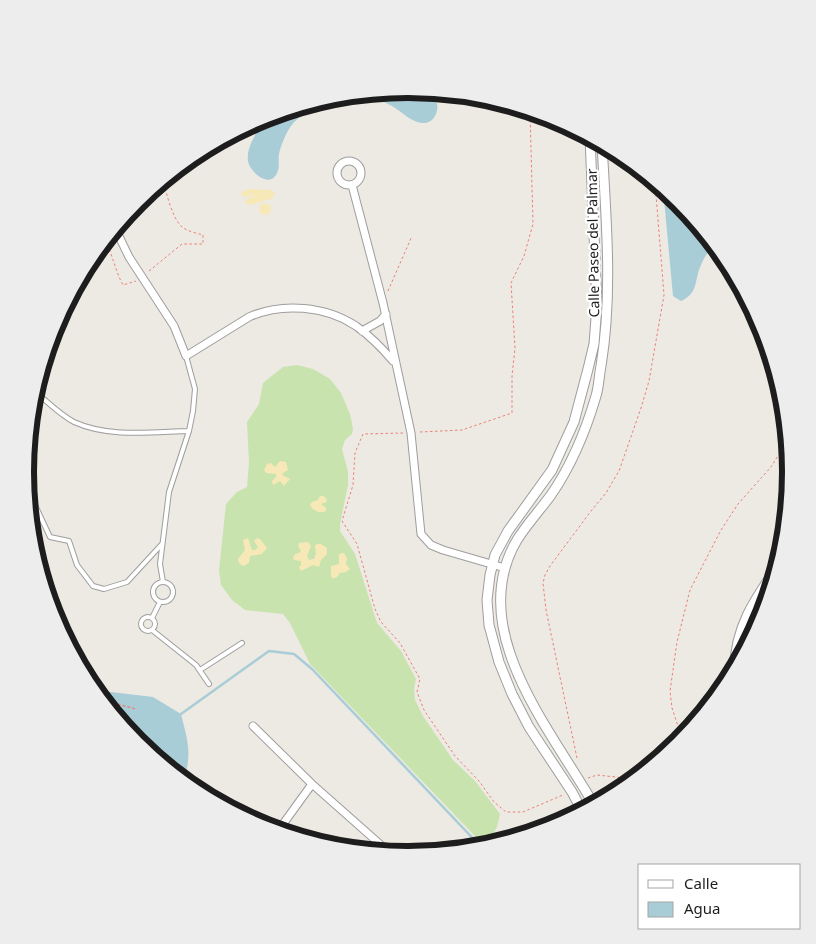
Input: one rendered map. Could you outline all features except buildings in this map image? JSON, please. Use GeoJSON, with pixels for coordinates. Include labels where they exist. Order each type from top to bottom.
{"type":"FeatureCollection","features":[{"type":"Feature","properties":{"kind":"street","name":"Calle Paseo del Palmar"},"geometry":{"type":"LineString","coordinates":[[579,805],[520,712],[499,662],[489,625],[487,600],[492,564],[508,531],[541,486],[555,463],[574,422],[594,344],[597,305],[590,145]]}},
{"type":"Feature","properties":{"kind":"street","name":"Calle Paseo del Palmar"},"geometry":{"type":"LineString","coordinates":[[590,799],[524,691],[504,627],[501,592],[505,568],[516,542],[563,476],[578,444],[596,394],[606,336],[608,306],[602,153]]}},
{"type":"Feature","properties":{"kind":"street"},"geometry":{"type":"LineString","coordinates":[[352,185],[386,314],[395,362],[401,382],[411,433],[421,534],[431,545],[443,550],[505,568]]}},
{"type":"Feature","properties":{"kind":"street"},"geometry":{"type":"LineString","coordinates":[[118,235],[129,257],[174,326],[186,356],[260,312],[300,308],[331,313],[362,331],[395,362]]}},
{"type":"Feature","properties":{"kind":"street"},"geometry":{"type":"LineString","coordinates":[[362,331],[380,321],[386,314]]}},
{"type":"Feature","properties":{"kind":"street"},"geometry":{"type":"LineString","coordinates":[[736,652],[742,622],[764,584]]}},
{"type":"Feature","properties":{"kind":"street"},"geometry":{"type":"LineString","coordinates":[[253,726],[312,784],[381,845]]}},
{"type":"Feature","properties":{"kind":"street"},"geometry":{"type":"LineString","coordinates":[[283,824],[312,784]]}},
{"type":"Feature","properties":{"kind":"lane"},"geometry":{"type":"LineString","coordinates":[[163,582],[160,564],[169,492],[189,431],[195,389],[186,356]]}},
{"type":"Feature","properties":{"kind":"lane"},"geometry":{"type":"LineString","coordinates":[[41,397],[73,421],[108,432],[189,431]]}},
{"type":"Feature","properties":{"kind":"lane"},"geometry":{"type":"LineString","coordinates":[[36,507],[50,537],[69,541],[77,565],[94,586],[104,589],[127,582],[162,544]]}},
{"type":"Feature","properties":{"kind":"lane"},"geometry":{"type":"LineString","coordinates":[[163,582],[171,585],[174,594],[169,602],[160,602],[153,595],[153,589],[157,584],[163,582]]}},
{"type":"Feature","properties":{"kind":"lane"},"geometry":{"type":"LineString","coordinates":[[152,618],[160,602]]}},
{"type":"Feature","properties":{"kind":"lane"},"geometry":{"type":"LineString","coordinates":[[152,618],[146,617],[140,623],[144,631],[152,630],[196,665],[209,684]]}},
{"type":"Feature","properties":{"kind":"lane"},"geometry":{"type":"LineString","coordinates":[[152,618],[155,623],[152,630]]}},
{"type":"Feature","properties":{"kind":"lane"},"geometry":{"type":"LineString","coordinates":[[200,670],[242,643]]}},
{"type":"Feature","properties":{"kind":"path"},"geometry":{"type":"LineString","coordinates":[[530,119],[533,224],[524,256],[511,282],[515,348],[512,376],[512,414],[462,430],[363,434],[355,453],[353,485],[342,521],[357,544],[381,622],[400,643],[420,679],[417,692],[424,710],[455,756],[479,781],[494,802],[506,812],[523,812],[572,792]]}},
{"type":"Feature","properties":{"kind":"path"},"geometry":{"type":"LineString","coordinates":[[109,247],[123,285],[142,277],[182,244],[203,244],[203,235],[190,231],[180,225],[169,202],[165,188]]}},
{"type":"Feature","properties":{"kind":"path"},"geometry":{"type":"LineString","coordinates":[[576,758],[546,610],[543,583],[550,566],[606,493],[619,471],[647,390],[664,295],[656,192]]}},
{"type":"Feature","properties":{"kind":"path"},"geometry":{"type":"LineString","coordinates":[[383,303],[412,236]]}},
{"type":"Feature","properties":{"kind":"path"},"geometry":{"type":"LineString","coordinates":[[678,731],[670,691],[677,642],[690,590],[721,530],[738,504],[771,466],[781,451]]}},
{"type":"Feature","properties":{"kind":"path"},"geometry":{"type":"LineString","coordinates":[[109,692],[109,696]]}},
{"type":"Feature","properties":{"kind":"path"},"geometry":{"type":"LineString","coordinates":[[113,702],[136,709],[114,704]]}},
{"type":"Feature","properties":{"kind":"path"},"geometry":{"type":"LineString","coordinates":[[582,784],[588,778],[597,775],[623,778]]}},
{"type":"Feature","properties":{"kind":"green space"},"geometry":{"type":"Polygon","coordinates":[[[297,365],[313,369],[330,379],[341,393],[350,414],[353,429],[352,434],[345,440],[342,449],[348,472],[348,485],[340,531],[355,554],[377,623],[401,651],[416,679],[414,689],[415,700],[423,716],[453,760],[475,781],[500,814],[497,827],[491,836],[479,839],[474,835],[310,664],[290,623],[283,614],[245,610],[232,600],[221,585],[219,571],[226,504],[237,492],[247,487],[249,463],[247,422],[259,404],[263,383],[283,367],[297,365]]]}},
{"type":"Feature","properties":{"kind":"sand"},"geometry":{"type":"Polygon","coordinates":[[[250,189],[272,190],[275,194],[272,199],[247,205],[245,200],[255,195],[243,197],[241,193],[250,189]]]}},
{"type":"Feature","properties":{"kind":"sand"},"geometry":{"type":"Polygon","coordinates":[[[265,203],[271,209],[265,215],[259,209],[265,203]]]}},
{"type":"Feature","properties":{"kind":"sand"},"geometry":{"type":"Polygon","coordinates":[[[280,461],[286,462],[288,470],[282,475],[290,479],[284,486],[280,481],[273,485],[272,481],[276,474],[266,473],[264,470],[267,464],[271,463],[275,467],[280,461]]]}},
{"type":"Feature","properties":{"kind":"sand"},"geometry":{"type":"Polygon","coordinates":[[[320,496],[324,496],[327,500],[321,504],[326,508],[324,512],[313,509],[310,505],[318,500],[320,496]]]}},
{"type":"Feature","properties":{"kind":"sand"},"geometry":{"type":"Polygon","coordinates":[[[248,538],[252,550],[258,547],[254,541],[257,538],[267,548],[262,554],[250,556],[249,563],[243,566],[239,563],[238,559],[245,550],[243,540],[248,538]]]}},
{"type":"Feature","properties":{"kind":"sand"},"geometry":{"type":"Polygon","coordinates":[[[308,542],[311,546],[307,556],[309,560],[314,559],[316,554],[315,546],[317,544],[327,548],[327,554],[321,560],[319,567],[313,565],[301,571],[299,567],[301,561],[294,560],[293,558],[295,554],[301,551],[298,546],[299,543],[308,542]]]}},
{"type":"Feature","properties":{"kind":"sand"},"geometry":{"type":"Polygon","coordinates":[[[344,553],[347,558],[346,564],[350,569],[340,573],[336,578],[332,578],[331,566],[339,564],[339,554],[344,553]]]}},
{"type":"Feature","properties":{"kind":"water"},"geometry":{"type":"Polygon","coordinates":[[[378,99],[435,99],[437,110],[430,122],[423,123],[415,121],[378,99]]]}},
{"type":"Feature","properties":{"kind":"water"},"geometry":{"type":"Polygon","coordinates":[[[308,112],[291,126],[281,147],[278,171],[274,178],[270,180],[261,178],[252,170],[248,161],[251,144],[257,129],[308,112]]]}},
{"type":"Feature","properties":{"kind":"water"},"geometry":{"type":"Polygon","coordinates":[[[664,199],[709,250],[702,262],[691,294],[681,301],[673,296],[664,199]]]}},
{"type":"Feature","properties":{"kind":"water"},"geometry":{"type":"Polygon","coordinates":[[[105,691],[153,697],[181,714],[186,732],[188,762],[186,773],[143,737],[105,691]]]}},
{"type":"Feature","properties":{"kind":"waterway"},"geometry":{"type":"LineString","coordinates":[[181,714],[269,651],[294,654],[312,669],[474,840]]}}]}
